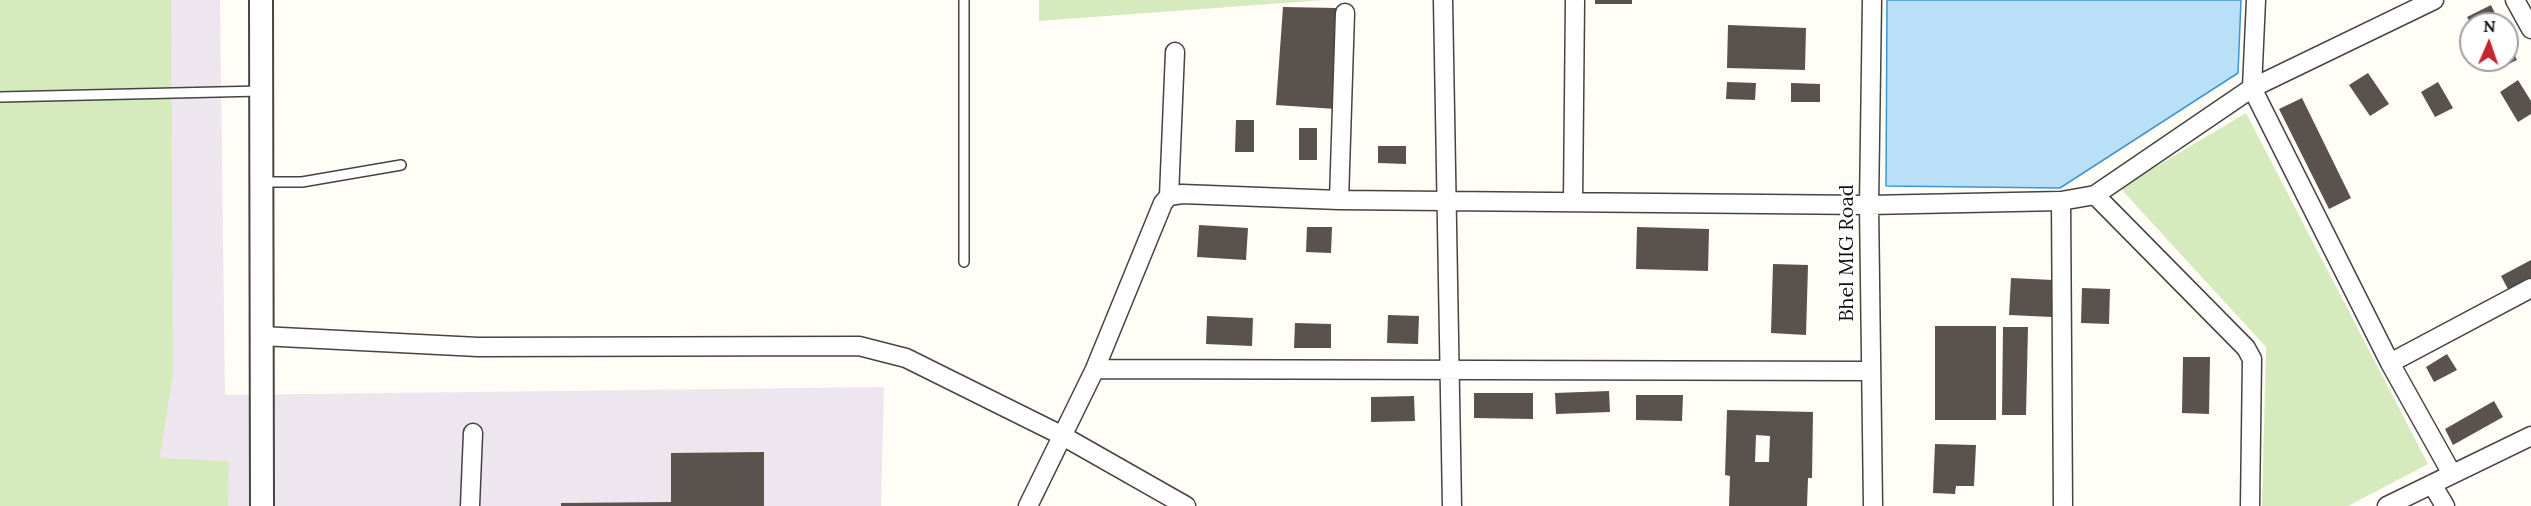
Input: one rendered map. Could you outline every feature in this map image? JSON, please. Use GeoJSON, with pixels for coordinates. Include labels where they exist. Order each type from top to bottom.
{"type":"FeatureCollection","features":[{"type":"Feature","properties":{"kind":"street"},"geometry":{"type":"LineString","coordinates":[[261,0],[262,506]]}},
{"type":"Feature","properties":{"kind":"street"},"geometry":{"type":"LineString","coordinates":[[1443,0],[1452,506]]}},
{"type":"Feature","properties":{"kind":"street"},"geometry":{"type":"LineString","coordinates":[[1573,201],[1575,0]]}},
{"type":"Feature","properties":{"kind":"street","name":"Bhel MIG Road"},"geometry":{"type":"LineString","coordinates":[[1872,0],[1869,205],[1873,506]]}},
{"type":"Feature","properties":{"kind":"street"},"geometry":{"type":"LineString","coordinates":[[2256,0],[2253,88],[2391,363],[2452,474]]}},
{"type":"Feature","properties":{"kind":"street"},"geometry":{"type":"LineString","coordinates":[[1169,196],[1182,194],[1339,200],[1869,205],[2061,201],[2095,195],[2253,88],[2434,0]]}},
{"type":"Feature","properties":{"kind":"street"},"geometry":{"type":"LineString","coordinates":[[2516,0],[2531,29]]}},
{"type":"Feature","properties":{"kind":"street"},"geometry":{"type":"LineString","coordinates":[[1339,200],[1345,13]]}},
{"type":"Feature","properties":{"kind":"street"},"geometry":{"type":"LineString","coordinates":[[1028,506],[1095,369],[1163,203],[1169,196],[1175,52]]}},
{"type":"Feature","properties":{"kind":"street"},"geometry":{"type":"LineString","coordinates":[[2095,195],[2246,348],[2252,359],[2250,506]]}},
{"type":"Feature","properties":{"kind":"street"},"geometry":{"type":"LineString","coordinates":[[2061,201],[2063,506]]}},
{"type":"Feature","properties":{"kind":"street"},"geometry":{"type":"LineString","coordinates":[[2391,363],[2531,288]]}},
{"type":"Feature","properties":{"kind":"street"},"geometry":{"type":"LineString","coordinates":[[261,336],[478,347],[860,346],[906,358],[1061,435],[1186,506]]}},
{"type":"Feature","properties":{"kind":"street"},"geometry":{"type":"LineString","coordinates":[[1095,369],[1870,371]]}},
{"type":"Feature","properties":{"kind":"street"},"geometry":{"type":"LineString","coordinates":[[470,506],[473,433]]}},
{"type":"Feature","properties":{"kind":"street"},"geometry":{"type":"LineString","coordinates":[[2387,506],[2531,436]]}},
{"type":"Feature","properties":{"kind":"street"},"geometry":{"type":"LineString","coordinates":[[2432,484],[2445,506]]}},
{"type":"Feature","properties":{"kind":"lane"},"geometry":{"type":"LineString","coordinates":[[964,0],[964,262]]}},
{"type":"Feature","properties":{"kind":"lane"},"geometry":{"type":"LineString","coordinates":[[0,97],[261,91]]}},
{"type":"Feature","properties":{"kind":"lane"},"geometry":{"type":"LineString","coordinates":[[261,182],[302,182],[401,165]]}},
{"type":"Feature","properties":{"kind":"shaded area"},"geometry":{"type":"Polygon","coordinates":[[[0,0],[220,0],[225,395],[884,387],[881,506],[0,506],[0,0]]]}},
{"type":"Feature","properties":{"kind":"green space"},"geometry":{"type":"Polygon","coordinates":[[[0,0],[171,0],[173,372],[160,458],[229,461],[228,506],[0,506],[0,0]]]}},
{"type":"Feature","properties":{"kind":"green space"},"geometry":{"type":"Polygon","coordinates":[[[1039,0],[1324,0],[1039,21],[1039,0]]]}},
{"type":"Feature","properties":{"kind":"green space"},"geometry":{"type":"Polygon","coordinates":[[[2246,113],[2428,464],[2348,506],[2262,506],[2266,347],[2120,188],[2246,113]]]}},
{"type":"Feature","properties":{"kind":"water"},"geometry":{"type":"Polygon","coordinates":[[[1887,0],[2241,0],[2238,73],[2060,188],[1886,186],[1887,0]]]}},
{"type":"Feature","properties":{"kind":"building"},"geometry":{"type":"Polygon","coordinates":[[[1595,0],[1632,0],[1632,4],[1595,4],[1595,0]]]}},
{"type":"Feature","properties":{"kind":"building"},"geometry":{"type":"Polygon","coordinates":[[[2491,5],[2494,12],[2477,12],[2491,5]]]}},
{"type":"Feature","properties":{"kind":"building"},"geometry":{"type":"Polygon","coordinates":[[[1283,7],[1337,8],[1336,109],[1276,105],[1283,7]]]}},
{"type":"Feature","properties":{"kind":"building"},"geometry":{"type":"Polygon","coordinates":[[[1728,25],[1806,28],[1805,70],[1727,68],[1728,25]]]}},
{"type":"Feature","properties":{"kind":"building"},"geometry":{"type":"Polygon","coordinates":[[[2368,73],[2389,104],[2370,116],[2349,85],[2368,73]]]}},
{"type":"Feature","properties":{"kind":"building"},"geometry":{"type":"Polygon","coordinates":[[[2518,80],[2531,101],[2531,114],[2518,122],[2500,92],[2518,80]]]}},
{"type":"Feature","properties":{"kind":"building"},"geometry":{"type":"Polygon","coordinates":[[[1727,82],[1756,83],[1755,100],[1726,99],[1727,82]]]}},
{"type":"Feature","properties":{"kind":"building"},"geometry":{"type":"Polygon","coordinates":[[[2438,82],[2453,108],[2435,117],[2421,92],[2438,82]]]}},
{"type":"Feature","properties":{"kind":"building"},"geometry":{"type":"Polygon","coordinates":[[[1791,83],[1820,84],[1820,102],[1791,102],[1791,83]]]}},
{"type":"Feature","properties":{"kind":"building"},"geometry":{"type":"Polygon","coordinates":[[[2302,98],[2351,198],[2329,209],[2279,109],[2302,98]]]}},
{"type":"Feature","properties":{"kind":"building"},"geometry":{"type":"Polygon","coordinates":[[[1236,120],[1254,120],[1254,152],[1235,152],[1236,120]]]}},
{"type":"Feature","properties":{"kind":"building"},"geometry":{"type":"Polygon","coordinates":[[[1299,128],[1317,128],[1317,160],[1299,160],[1299,128]]]}},
{"type":"Feature","properties":{"kind":"building"},"geometry":{"type":"Polygon","coordinates":[[[1378,146],[1406,146],[1406,164],[1378,163],[1378,146]]]}},
{"type":"Feature","properties":{"kind":"building"},"geometry":{"type":"Polygon","coordinates":[[[1199,225],[1248,228],[1246,260],[1197,257],[1199,225]]]}},
{"type":"Feature","properties":{"kind":"building"},"geometry":{"type":"Polygon","coordinates":[[[1307,227],[1332,227],[1331,253],[1306,252],[1307,227]]]}},
{"type":"Feature","properties":{"kind":"building"},"geometry":{"type":"Polygon","coordinates":[[[1637,227],[1709,229],[1708,271],[1636,269],[1637,227]]]}},
{"type":"Feature","properties":{"kind":"building"},"geometry":{"type":"Polygon","coordinates":[[[2531,260],[2531,279],[2509,291],[2501,276],[2531,260]]]}},
{"type":"Feature","properties":{"kind":"building"},"geometry":{"type":"Polygon","coordinates":[[[1773,264],[1808,265],[1806,335],[1771,333],[1773,264]]]}},
{"type":"Feature","properties":{"kind":"building"},"geometry":{"type":"Polygon","coordinates":[[[2011,278],[2053,280],[2052,317],[2009,315],[2011,278]]]}},
{"type":"Feature","properties":{"kind":"building"},"geometry":{"type":"Polygon","coordinates":[[[2082,288],[2110,289],[2109,324],[2081,323],[2082,288]]]}},
{"type":"Feature","properties":{"kind":"building"},"geometry":{"type":"Polygon","coordinates":[[[1388,315],[1419,316],[1418,344],[1387,343],[1388,315]]]}},
{"type":"Feature","properties":{"kind":"building"},"geometry":{"type":"Polygon","coordinates":[[[1207,316],[1253,318],[1252,346],[1206,344],[1207,316]]]}},
{"type":"Feature","properties":{"kind":"building"},"geometry":{"type":"Polygon","coordinates":[[[1295,323],[1331,324],[1331,348],[1294,348],[1295,323]]]}},
{"type":"Feature","properties":{"kind":"building"},"geometry":{"type":"Polygon","coordinates":[[[1935,326],[1996,326],[1996,420],[1935,420],[1935,326]]]}},
{"type":"Feature","properties":{"kind":"building"},"geometry":{"type":"Polygon","coordinates":[[[2003,327],[2028,327],[2026,415],[2002,415],[2003,327]]]}},
{"type":"Feature","properties":{"kind":"building"},"geometry":{"type":"Polygon","coordinates":[[[2447,354],[2457,370],[2434,382],[2426,367],[2447,354]]]}},
{"type":"Feature","properties":{"kind":"building"},"geometry":{"type":"Polygon","coordinates":[[[2183,357],[2210,357],[2209,414],[2182,413],[2183,357]]]}},
{"type":"Feature","properties":{"kind":"building"},"geometry":{"type":"Polygon","coordinates":[[[1609,391],[1610,412],[1556,414],[1555,393],[1609,391]]]}},
{"type":"Feature","properties":{"kind":"building"},"geometry":{"type":"Polygon","coordinates":[[[1474,393],[1533,393],[1533,419],[1474,418],[1474,393]]]}},
{"type":"Feature","properties":{"kind":"building"},"geometry":{"type":"Polygon","coordinates":[[[1636,395],[1683,395],[1682,421],[1636,420],[1636,395]]]}},
{"type":"Feature","properties":{"kind":"building"},"geometry":{"type":"Polygon","coordinates":[[[1414,396],[1415,421],[1371,422],[1371,397],[1414,396]]]}},
{"type":"Feature","properties":{"kind":"building"},"geometry":{"type":"Polygon","coordinates":[[[2494,401],[2503,417],[2453,445],[2445,429],[2494,401]]]}},
{"type":"Feature","properties":{"kind":"building"},"geometry":{"type":"Polygon","coordinates":[[[1727,410],[1813,412],[1812,478],[1808,478],[1807,506],[1729,506],[1730,476],[1725,475],[1727,410]],[[1756,435],[1755,462],[1769,462],[1770,436],[1756,435]]]}},
{"type":"Feature","properties":{"kind":"building"},"geometry":{"type":"Polygon","coordinates":[[[1935,444],[1976,445],[1974,486],[1956,486],[1955,494],[1933,493],[1935,444]]]}},
{"type":"Feature","properties":{"kind":"building"},"geometry":{"type":"Polygon","coordinates":[[[764,452],[764,506],[561,506],[561,503],[671,502],[671,453],[764,452]]]}}]}
